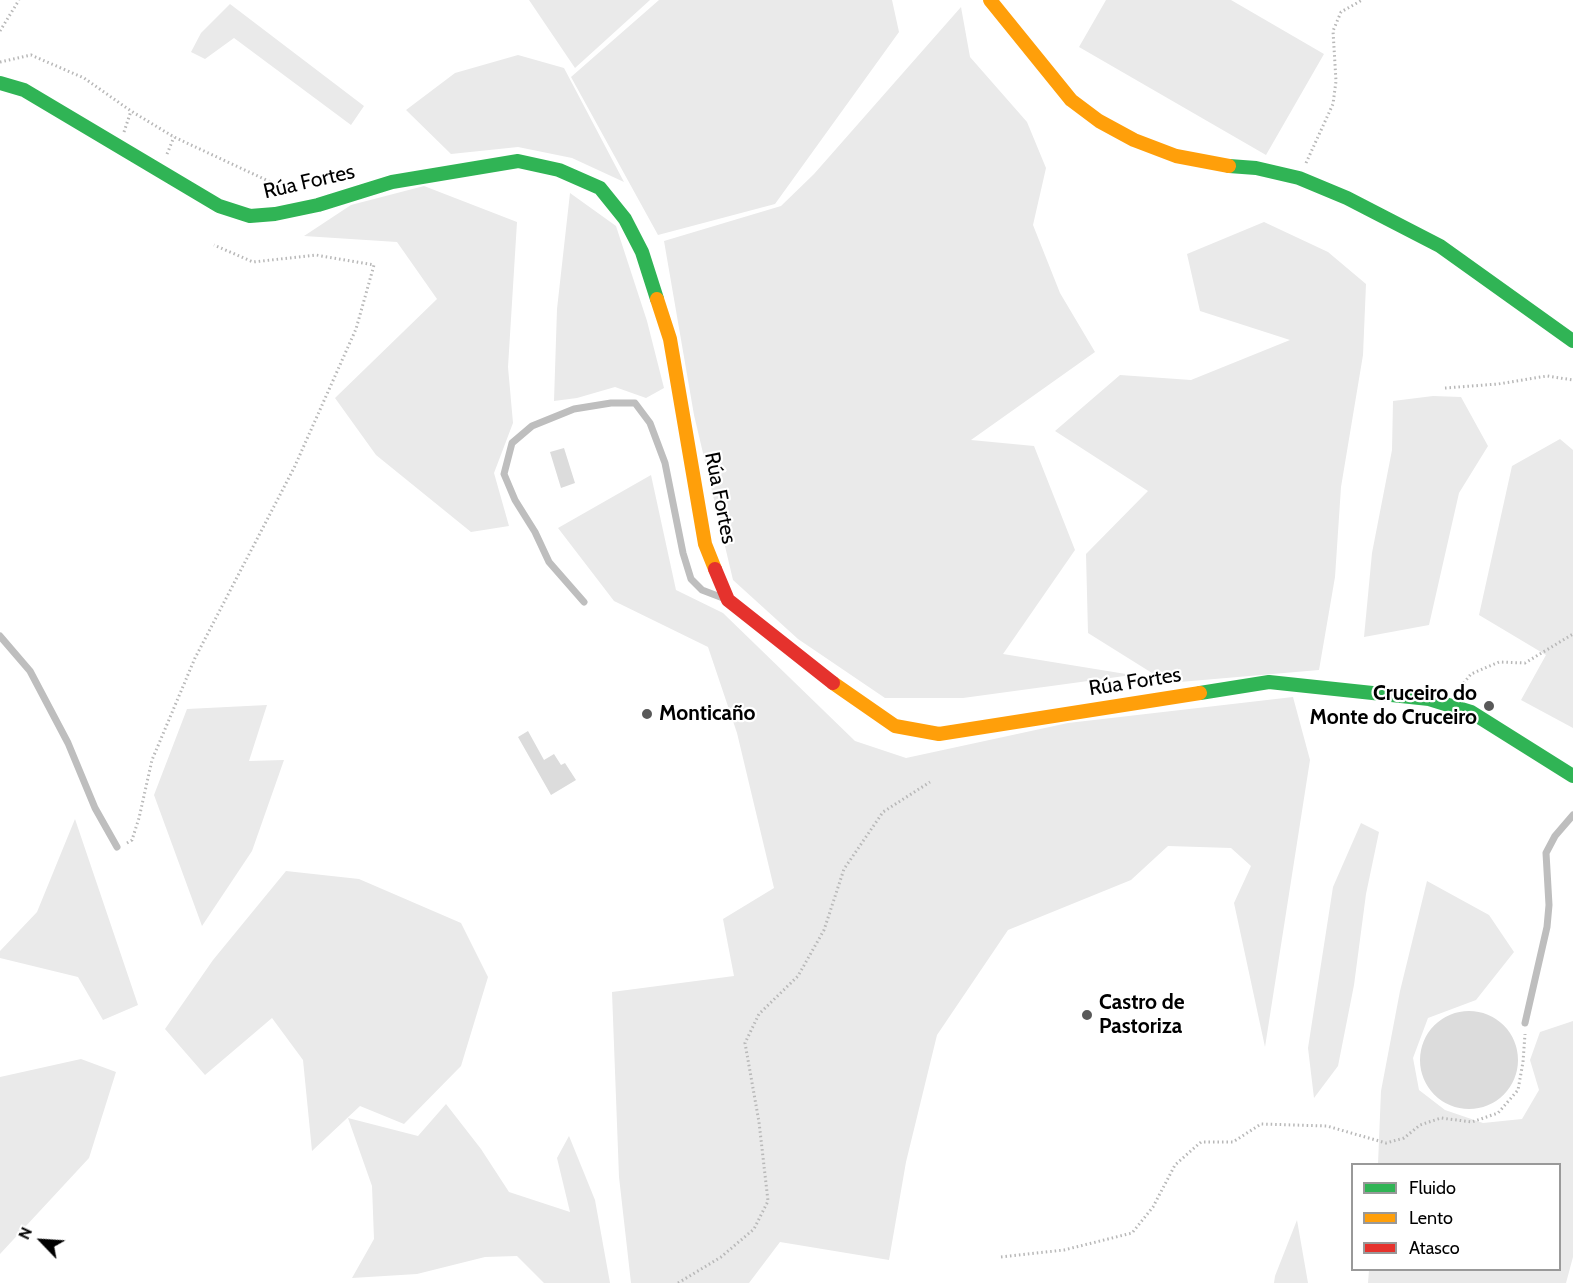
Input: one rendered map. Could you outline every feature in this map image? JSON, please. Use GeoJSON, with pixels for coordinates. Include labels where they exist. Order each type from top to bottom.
{"type":"FeatureCollection","features":[{"type":"Feature","properties":{"kind":"street"},"geometry":{"type":"LineString","coordinates":[[990,0],[1071,100],[1099,121],[1134,140],[1176,156],[1217,165],[1256,168],[1299,178],[1347,198],[1440,246],[1573,340]]}},
{"type":"Feature","properties":{"kind":"street","name":"Rúa Fortes"},"geometry":{"type":"LineString","coordinates":[[0,83],[24,90],[219,206],[250,216],[275,214],[318,205],[392,182],[518,161],[559,170],[600,188],[625,219],[642,252],[670,339],[705,544],[728,600],[847,694],[895,726],[939,734],[1269,682],[1429,699],[1471,712],[1573,776]]}},
{"type":"Feature","properties":{"kind":"lane"},"geometry":{"type":"LineString","coordinates":[[584,602],[549,562],[535,532],[515,500],[504,474],[512,443],[532,426],[573,409],[611,403],[635,404],[650,423],[665,463],[683,553],[691,579],[702,590],[728,600]]}},
{"type":"Feature","properties":{"kind":"lane"},"geometry":{"type":"LineString","coordinates":[[0,636],[30,671],[68,743],[95,808],[117,847]]}},
{"type":"Feature","properties":{"kind":"lane"},"geometry":{"type":"LineString","coordinates":[[1525,1023],[1547,927],[1549,905],[1546,853],[1555,836],[1573,815]]}},
{"type":"Feature","properties":{"kind":"path"},"geometry":{"type":"LineString","coordinates":[[0,31],[19,0]]}},
{"type":"Feature","properties":{"kind":"path"},"geometry":{"type":"LineString","coordinates":[[1299,178],[1333,104],[1336,81],[1333,32],[1341,12],[1362,0]]}},
{"type":"Feature","properties":{"kind":"path"},"geometry":{"type":"LineString","coordinates":[[0,62],[31,55],[84,78],[131,111],[174,136],[318,205]]}},
{"type":"Feature","properties":{"kind":"path"},"geometry":{"type":"LineString","coordinates":[[117,847],[132,840],[152,760],[186,679],[294,468],[356,329],[374,265],[316,255],[254,262],[214,245]]}},
{"type":"Feature","properties":{"kind":"path"},"geometry":{"type":"LineString","coordinates":[[1445,388],[1498,384],[1547,376],[1573,380]]}},
{"type":"Feature","properties":{"kind":"path"},"geometry":{"type":"LineString","coordinates":[[1447,705],[1471,674],[1498,662],[1525,663],[1573,634]]}},
{"type":"Feature","properties":{"kind":"path"},"geometry":{"type":"LineString","coordinates":[[678,1283],[721,1257],[754,1229],[768,1201],[759,1122],[745,1043],[759,1014],[798,976],[824,930],[844,869],[883,812],[930,782]]}},
{"type":"Feature","properties":{"kind":"path"},"geometry":{"type":"LineString","coordinates":[[1001,1257],[1064,1250],[1132,1233],[1154,1207],[1175,1165],[1201,1142],[1233,1142],[1261,1124],[1327,1126],[1386,1143],[1404,1138],[1420,1125],[1441,1118],[1472,1122],[1498,1113],[1518,1090],[1523,1062],[1525,1023]]}},
{"type":"Feature","properties":{"kind":"shaded area"},"geometry":{"type":"Polygon","coordinates":[[[529,0],[650,0],[575,68],[529,0]]]}},
{"type":"Feature","properties":{"kind":"shaded area"},"geometry":{"type":"Polygon","coordinates":[[[659,0],[892,0],[899,32],[775,204],[658,235],[571,77],[659,0]]]}},
{"type":"Feature","properties":{"kind":"shaded area"},"geometry":{"type":"Polygon","coordinates":[[[1106,0],[1231,0],[1324,54],[1266,155],[1079,47],[1106,0]]]}},
{"type":"Feature","properties":{"kind":"shaded area"},"geometry":{"type":"Polygon","coordinates":[[[230,4],[364,106],[351,125],[234,38],[205,59],[191,52],[201,33],[230,4]]]}},
{"type":"Feature","properties":{"kind":"shaded area"},"geometry":{"type":"Polygon","coordinates":[[[961,7],[970,57],[1027,122],[1046,168],[1033,225],[1060,293],[1095,352],[971,440],[1034,446],[1075,550],[1003,654],[1132,675],[963,698],[885,698],[798,639],[733,580],[694,415],[664,241],[781,206],[814,174],[961,7]]]}},
{"type":"Feature","properties":{"kind":"shaded area"},"geometry":{"type":"Polygon","coordinates":[[[518,55],[564,68],[624,182],[572,158],[518,147],[451,154],[406,110],[455,73],[518,55]]]}},
{"type":"Feature","properties":{"kind":"shaded area"},"geometry":{"type":"Polygon","coordinates":[[[424,186],[517,222],[508,367],[513,423],[494,473],[509,526],[471,532],[376,455],[335,398],[437,299],[397,242],[304,236],[351,205],[424,186]]]}},
{"type":"Feature","properties":{"kind":"shaded area"},"geometry":{"type":"Polygon","coordinates":[[[570,193],[616,226],[647,321],[664,388],[646,398],[615,387],[577,398],[554,401],[557,309],[570,193]]]}},
{"type":"Feature","properties":{"kind":"shaded area"},"geometry":{"type":"Polygon","coordinates":[[[1264,222],[1328,252],[1366,284],[1363,355],[1341,487],[1335,577],[1319,670],[1168,683],[1088,633],[1086,554],[1148,491],[1055,431],[1120,375],[1191,380],[1290,340],[1200,311],[1187,254],[1264,222]]]}},
{"type":"Feature","properties":{"kind":"shaded area"},"geometry":{"type":"Polygon","coordinates":[[[1433,396],[1461,397],[1488,446],[1459,493],[1429,625],[1364,637],[1372,553],[1392,450],[1393,401],[1433,396]]]}},
{"type":"Feature","properties":{"kind":"shaded area"},"geometry":{"type":"Polygon","coordinates":[[[1560,439],[1573,450],[1573,728],[1521,700],[1546,655],[1479,615],[1512,466],[1560,439]]]}},
{"type":"Feature","properties":{"kind":"shaded area"},"geometry":{"type":"Polygon","coordinates":[[[651,475],[676,590],[723,613],[855,741],[906,758],[1068,723],[1293,697],[1310,760],[1265,1047],[1234,903],[1251,866],[1231,848],[1168,846],[1131,880],[1008,930],[937,1035],[906,1162],[889,1260],[780,1242],[749,1283],[631,1283],[619,1177],[612,992],[734,976],[723,919],[774,888],[737,733],[708,647],[614,601],[558,528],[651,475]]]}},
{"type":"Feature","properties":{"kind":"shaded area"},"geometry":{"type":"Polygon","coordinates":[[[267,705],[249,761],[284,760],[252,851],[202,926],[154,795],[187,709],[267,705]]]}},
{"type":"Feature","properties":{"kind":"shaded area"},"geometry":{"type":"Polygon","coordinates":[[[75,819],[138,1005],[103,1020],[78,977],[0,958],[0,951],[37,912],[75,819]]]}},
{"type":"Feature","properties":{"kind":"shaded area"},"geometry":{"type":"Polygon","coordinates":[[[1361,823],[1379,832],[1366,894],[1354,985],[1338,1066],[1314,1098],[1308,1048],[1333,887],[1361,823]]]}},
{"type":"Feature","properties":{"kind":"shaded area"},"geometry":{"type":"Polygon","coordinates":[[[286,871],[359,879],[461,923],[488,977],[461,1066],[404,1124],[360,1106],[312,1151],[303,1060],[272,1018],[205,1075],[165,1029],[213,960],[286,871]]]}},
{"type":"Feature","properties":{"kind":"shaded area"},"geometry":{"type":"Polygon","coordinates":[[[1427,881],[1489,915],[1514,952],[1476,1000],[1428,1018],[1413,1058],[1419,1090],[1445,1110],[1483,1123],[1522,1119],[1539,1090],[1530,1060],[1540,1032],[1573,1021],[1573,1257],[1566,1283],[1368,1283],[1369,1271],[1561,1271],[1561,1163],[1378,1163],[1381,1091],[1400,991],[1427,881]]]}},
{"type":"Feature","properties":{"kind":"shaded area"},"geometry":{"type":"Polygon","coordinates":[[[81,1059],[116,1072],[89,1158],[0,1254],[0,1077],[81,1059]]]}},
{"type":"Feature","properties":{"kind":"shaded area"},"geometry":{"type":"Polygon","coordinates":[[[446,1104],[481,1149],[509,1192],[570,1212],[557,1158],[569,1136],[595,1200],[610,1283],[544,1283],[517,1256],[485,1257],[417,1274],[352,1278],[374,1239],[372,1186],[348,1118],[418,1136],[446,1104]]]}},
{"type":"Feature","properties":{"kind":"shaded area"},"geometry":{"type":"Polygon","coordinates":[[[1297,1220],[1308,1283],[1274,1283],[1275,1276],[1297,1220]]]}},
{"type":"Feature","properties":{"kind":"building"},"geometry":{"type":"Polygon","coordinates":[[[564,448],[575,483],[561,488],[550,452],[564,448]]]}},
{"type":"Feature","properties":{"kind":"building"},"geometry":{"type":"Polygon","coordinates":[[[528,731],[544,760],[554,754],[561,765],[565,763],[576,780],[551,795],[518,737],[528,731]]]}},
{"type":"Feature","properties":{"kind":"building"},"geometry":{"type":"Polygon","coordinates":[[[1469,1011],[1488,1015],[1503,1026],[1514,1041],[1518,1060],[1514,1079],[1503,1094],[1488,1105],[1469,1109],[1450,1105],[1435,1094],[1424,1079],[1420,1060],[1424,1041],[1435,1026],[1450,1015],[1469,1011]]]}},
{"type":"Feature","properties":{"kind":"traffic: fast"},"geometry":{"type":"LineString","coordinates":[[0,83],[24,90],[219,206],[250,216],[275,214],[318,205],[392,182],[518,161],[559,170],[600,188],[625,219],[642,252],[657,299]]}},
{"type":"Feature","properties":{"kind":"traffic: fast"},"geometry":{"type":"LineString","coordinates":[[1229,166],[1256,168],[1299,178],[1347,198],[1440,246],[1573,341]]}},
{"type":"Feature","properties":{"kind":"traffic: fast"},"geometry":{"type":"LineString","coordinates":[[1200,693],[1269,682],[1429,699],[1471,712],[1573,776]]}},
{"type":"Feature","properties":{"kind":"traffic: slow"},"geometry":{"type":"LineString","coordinates":[[990,0],[1071,100],[1099,121],[1134,140],[1176,156],[1229,166]]}},
{"type":"Feature","properties":{"kind":"traffic: slow"},"geometry":{"type":"LineString","coordinates":[[657,299],[670,339],[705,544],[715,569]]}},
{"type":"Feature","properties":{"kind":"traffic: slow"},"geometry":{"type":"LineString","coordinates":[[833,683],[895,726],[939,734],[1200,693]]}},
{"type":"Feature","properties":{"kind":"traffic: jam"},"geometry":{"type":"LineString","coordinates":[[715,569],[728,600],[833,683]]}},
{"type":"Feature","properties":{"kind":"place","name":"Cruceiro do Monte do Cruceiro"},"geometry":{"type":"Point","coordinates":[1489,706]}},
{"type":"Feature","properties":{"kind":"place","name":"Monticaño"},"geometry":{"type":"Point","coordinates":[647,714]}},
{"type":"Feature","properties":{"kind":"place","name":"Castro de Pastoriza"},"geometry":{"type":"Point","coordinates":[1087,1015]}}]}
